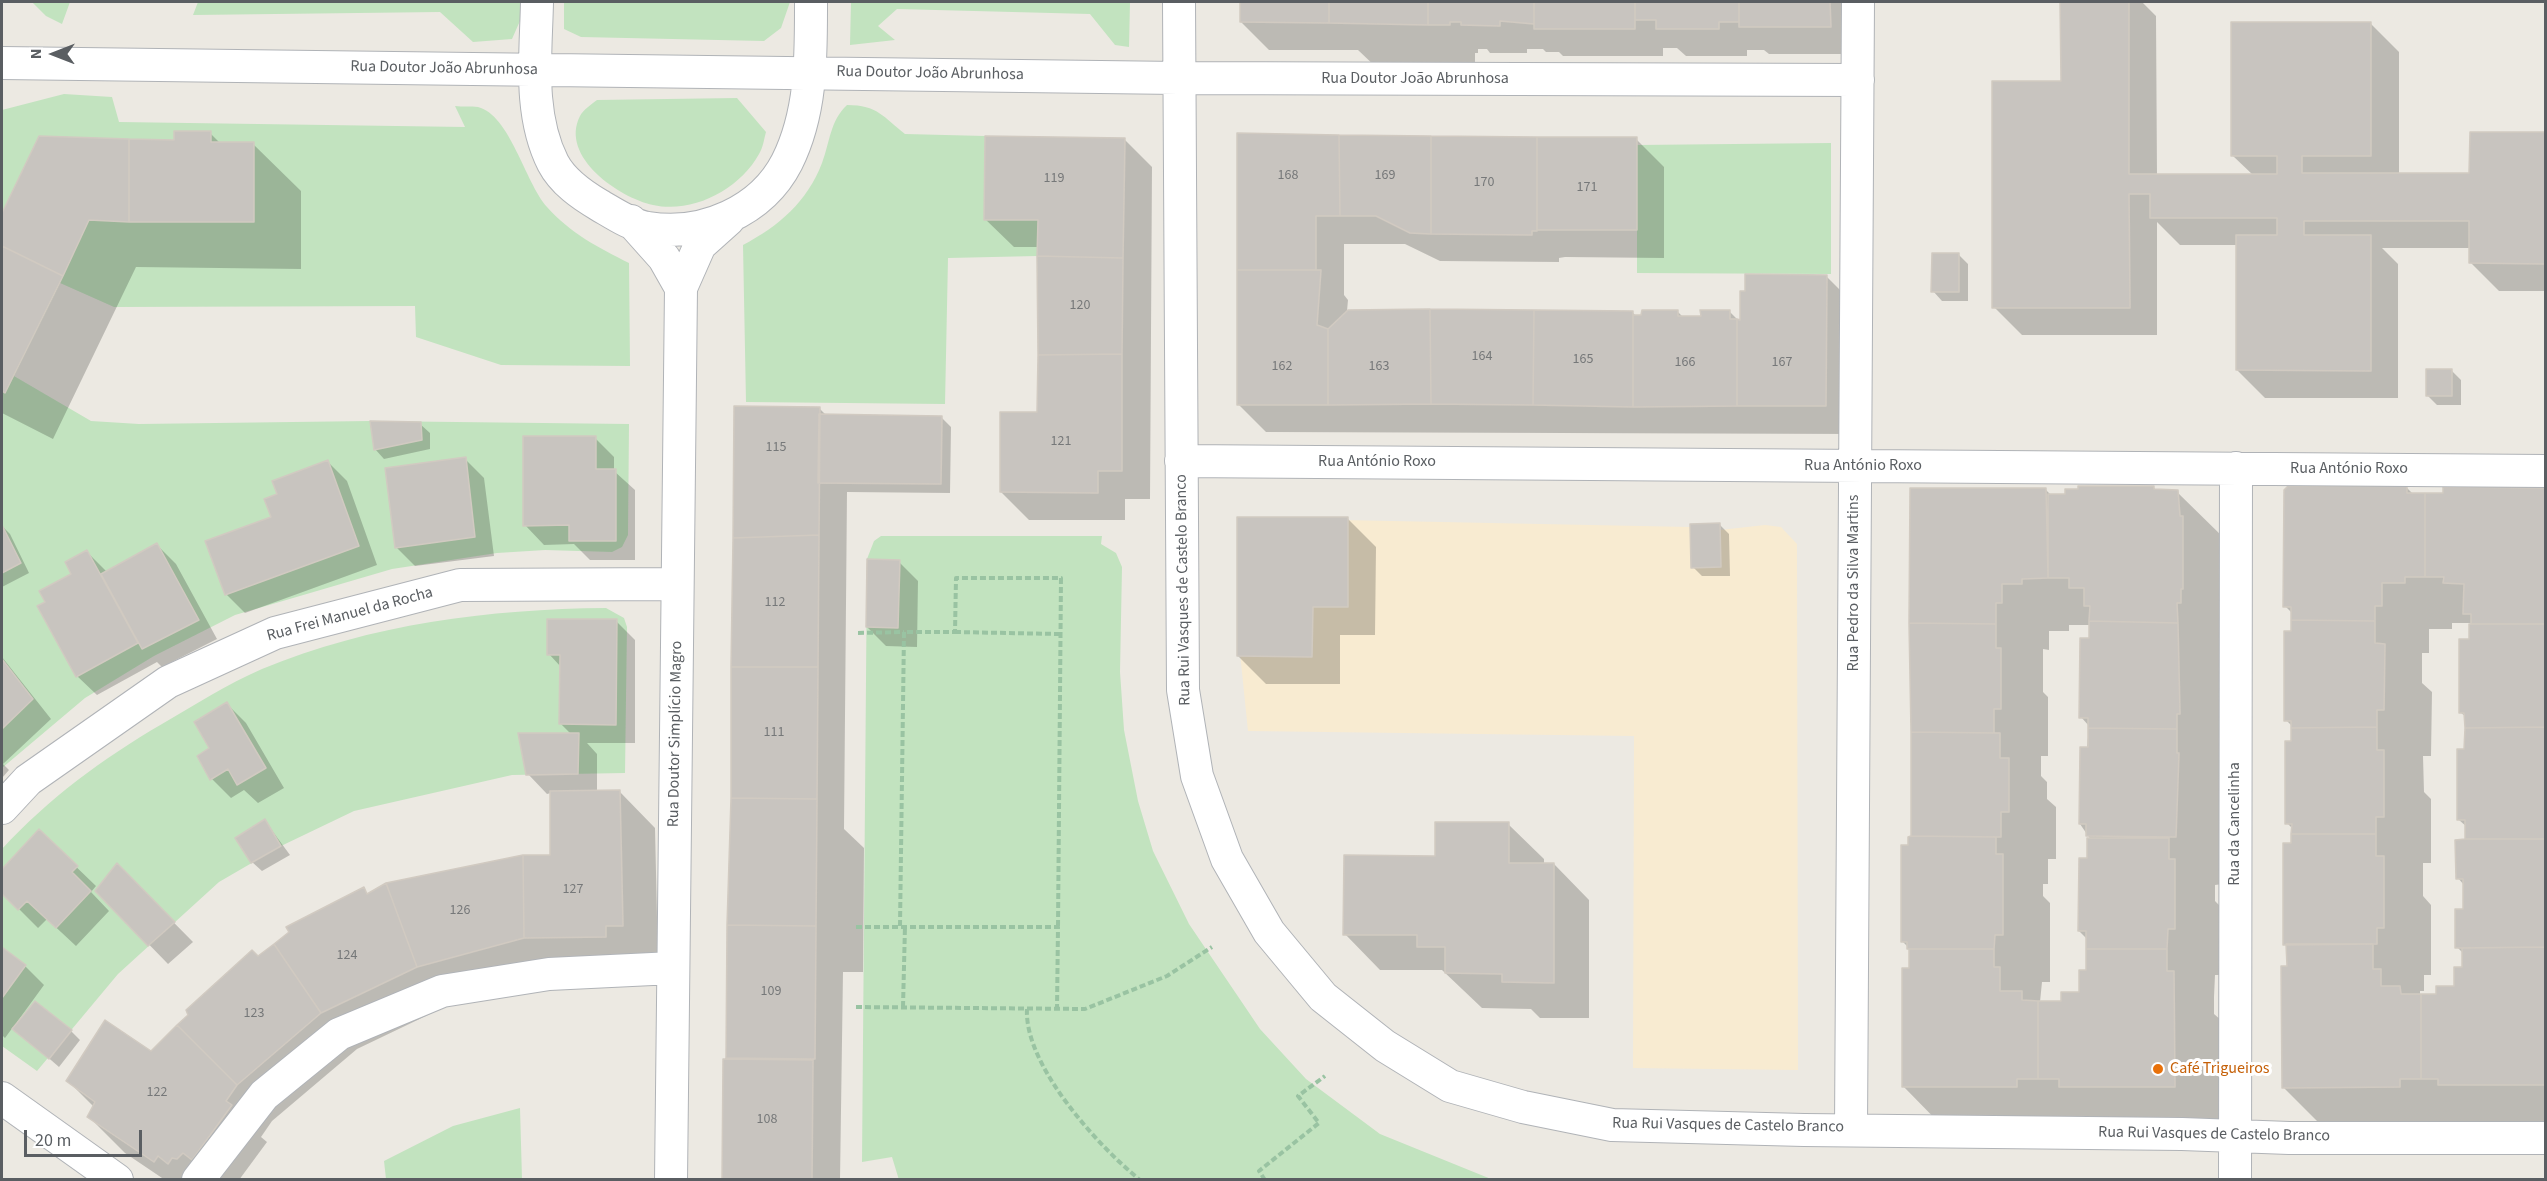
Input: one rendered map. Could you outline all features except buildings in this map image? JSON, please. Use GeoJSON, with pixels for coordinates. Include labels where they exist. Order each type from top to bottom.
{"type":"FeatureCollection","features":[{"type":"Feature","properties":{"kind":"street"},"geometry":{"type":"LineString","coordinates":[[537,2],[537,120],[553,164],[578,192],[647,228],[681,229],[729,219]]}},
{"type":"Feature","properties":{"kind":"street"},"geometry":{"type":"LineString","coordinates":[[681,288],[700,245],[729,219],[761,197],[787,162],[804,114],[811,72],[811,2]]}},
{"type":"Feature","properties":{"kind":"street","name":"Rua Rui Vasques de Castelo Branco"},"geometry":{"type":"LineString","coordinates":[[1179,2],[1183,690],[1197,776],[1227,859],[1269,932],[1323,997],[1385,1046],[1450,1086],[1523,1107],[1612,1125],[2289,1138],[2546,1138]]}},
{"type":"Feature","properties":{"kind":"street","name":"Rua Pedro da Silva Martins"},"geometry":{"type":"LineString","coordinates":[[1851,1129],[1858,2]]}},
{"type":"Feature","properties":{"kind":"street","name":"Rua Doutor João Abrunhosa"},"geometry":{"type":"LineString","coordinates":[[2,63],[1178,78],[1858,80]]}},
{"type":"Feature","properties":{"kind":"street"},"geometry":{"type":"LineString","coordinates":[[631,220],[664,258],[681,288]]}},
{"type":"Feature","properties":{"kind":"street","name":"Rua Doutor Simplício Magro"},"geometry":{"type":"LineString","coordinates":[[671,1179],[681,288]]}},
{"type":"Feature","properties":{"kind":"street","name":"Rua António Roxo"},"geometry":{"type":"LineString","coordinates":[[1181,461],[2546,471]]}},
{"type":"Feature","properties":{"kind":"street","name":"Rua da Cancelinha"},"geometry":{"type":"LineString","coordinates":[[2235,1179],[2236,468]]}},
{"type":"Feature","properties":{"kind":"street","name":"Rua Frei Manuel da Rocha"},"geometry":{"type":"LineString","coordinates":[[2,808],[27,780],[168,682],[275,633],[460,585],[677,584]]}},
{"type":"Feature","properties":{"kind":"street"},"geometry":{"type":"LineString","coordinates":[[198,1179],[264,1095],[339,1034],[442,991],[549,974],[674,968]]}},
{"type":"Feature","properties":{"kind":"street"},"geometry":{"type":"LineString","coordinates":[[2,1098],[117,1179]]}},
{"type":"Feature","properties":{"kind":"path"},"geometry":{"type":"LineString","coordinates":[[955,632],[956,578],[1061,578],[1057,1009]]}},
{"type":"Feature","properties":{"kind":"path"},"geometry":{"type":"LineString","coordinates":[[903,1007],[904,632]]}},
{"type":"Feature","properties":{"kind":"path"},"geometry":{"type":"LineString","coordinates":[[858,633],[1060,634]]}},
{"type":"Feature","properties":{"kind":"path"},"geometry":{"type":"LineString","coordinates":[[856,927],[1058,927]]}},
{"type":"Feature","properties":{"kind":"path"},"geometry":{"type":"LineString","coordinates":[[856,1007],[1085,1009],[1167,976],[1212,948]]}},
{"type":"Feature","properties":{"kind":"path"},"geometry":{"type":"LineString","coordinates":[[1027,1009],[1026,1025],[1051,1078],[1100,1144],[1140,1179]]}},
{"type":"Feature","properties":{"kind":"path"},"geometry":{"type":"LineString","coordinates":[[1265,1179],[1259,1171],[1319,1122],[1298,1096],[1325,1076]]}},
{"type":"Feature","properties":{"kind":"green space"},"geometry":{"type":"Polygon","coordinates":[[[32,2],[70,2],[62,24],[46,16],[32,2]]]}},
{"type":"Feature","properties":{"kind":"green space"},"geometry":{"type":"Polygon","coordinates":[[[198,2],[524,2],[523,14],[512,39],[473,42],[440,12],[193,15],[198,2]]]}},
{"type":"Feature","properties":{"kind":"green space"},"geometry":{"type":"Polygon","coordinates":[[[564,2],[790,2],[781,28],[764,41],[581,37],[564,29],[564,2]]]}},
{"type":"Feature","properties":{"kind":"green space"},"geometry":{"type":"Polygon","coordinates":[[[851,2],[1130,2],[1129,47],[1115,45],[1090,14],[897,9],[878,26],[895,40],[850,45],[851,2]]]}},
{"type":"Feature","properties":{"kind":"green space"},"geometry":{"type":"Polygon","coordinates":[[[64,94],[112,97],[119,122],[465,127],[455,106],[478,107],[489,113],[499,122],[508,136],[531,182],[547,207],[575,232],[629,263],[630,366],[501,365],[416,337],[415,306],[114,307],[60,283],[14,376],[91,421],[139,424],[370,421],[629,424],[628,535],[622,547],[612,552],[545,550],[497,553],[392,569],[235,615],[154,656],[85,698],[2,768],[2,110],[64,94]]]}},
{"type":"Feature","properties":{"kind":"green space"},"geometry":{"type":"Polygon","coordinates":[[[737,98],[766,132],[762,149],[751,167],[740,178],[728,188],[699,202],[668,207],[640,201],[610,185],[596,173],[585,160],[578,146],[576,131],[580,116],[597,100],[737,98]]]}},
{"type":"Feature","properties":{"kind":"green space"},"geometry":{"type":"Polygon","coordinates":[[[847,105],[873,110],[905,134],[985,136],[984,219],[1038,220],[1037,256],[948,258],[945,404],[746,402],[743,245],[780,221],[800,201],[816,177],[837,118],[847,105]]]}},
{"type":"Feature","properties":{"kind":"green space"},"geometry":{"type":"Polygon","coordinates":[[[1831,143],[1831,274],[1637,273],[1637,145],[1831,143]]]}},
{"type":"Feature","properties":{"kind":"green space"},"geometry":{"type":"Polygon","coordinates":[[[881,536],[1102,536],[1101,544],[1116,553],[1122,567],[1120,672],[1124,730],[1138,801],[1153,851],[1189,924],[1260,1029],[1306,1079],[1380,1134],[1491,1179],[899,1180],[892,1157],[862,1162],[867,559],[874,541],[881,536]]]}},
{"type":"Feature","properties":{"kind":"green space"},"geometry":{"type":"Polygon","coordinates":[[[606,608],[624,618],[627,627],[625,773],[512,775],[354,811],[281,846],[219,882],[118,974],[37,1071],[2,1046],[2,849],[57,796],[97,765],[140,737],[249,675],[345,641],[388,630],[474,616],[606,608]]]}},
{"type":"Feature","properties":{"kind":"green space"},"geometry":{"type":"Polygon","coordinates":[[[520,1108],[522,1179],[386,1179],[384,1161],[453,1126],[520,1108]]]}},
{"type":"Feature","properties":{"kind":"sand"},"geometry":{"type":"Polygon","coordinates":[[[1242,518],[1690,527],[1720,530],[1765,525],[1781,527],[1797,544],[1798,1070],[1633,1068],[1634,736],[1248,731],[1240,653],[1242,518]]]}},
{"type":"Feature","properties":{"kind":"place","name":"Café Trigueiros"},"geometry":{"type":"Point","coordinates":[2158,1069]}}]}
